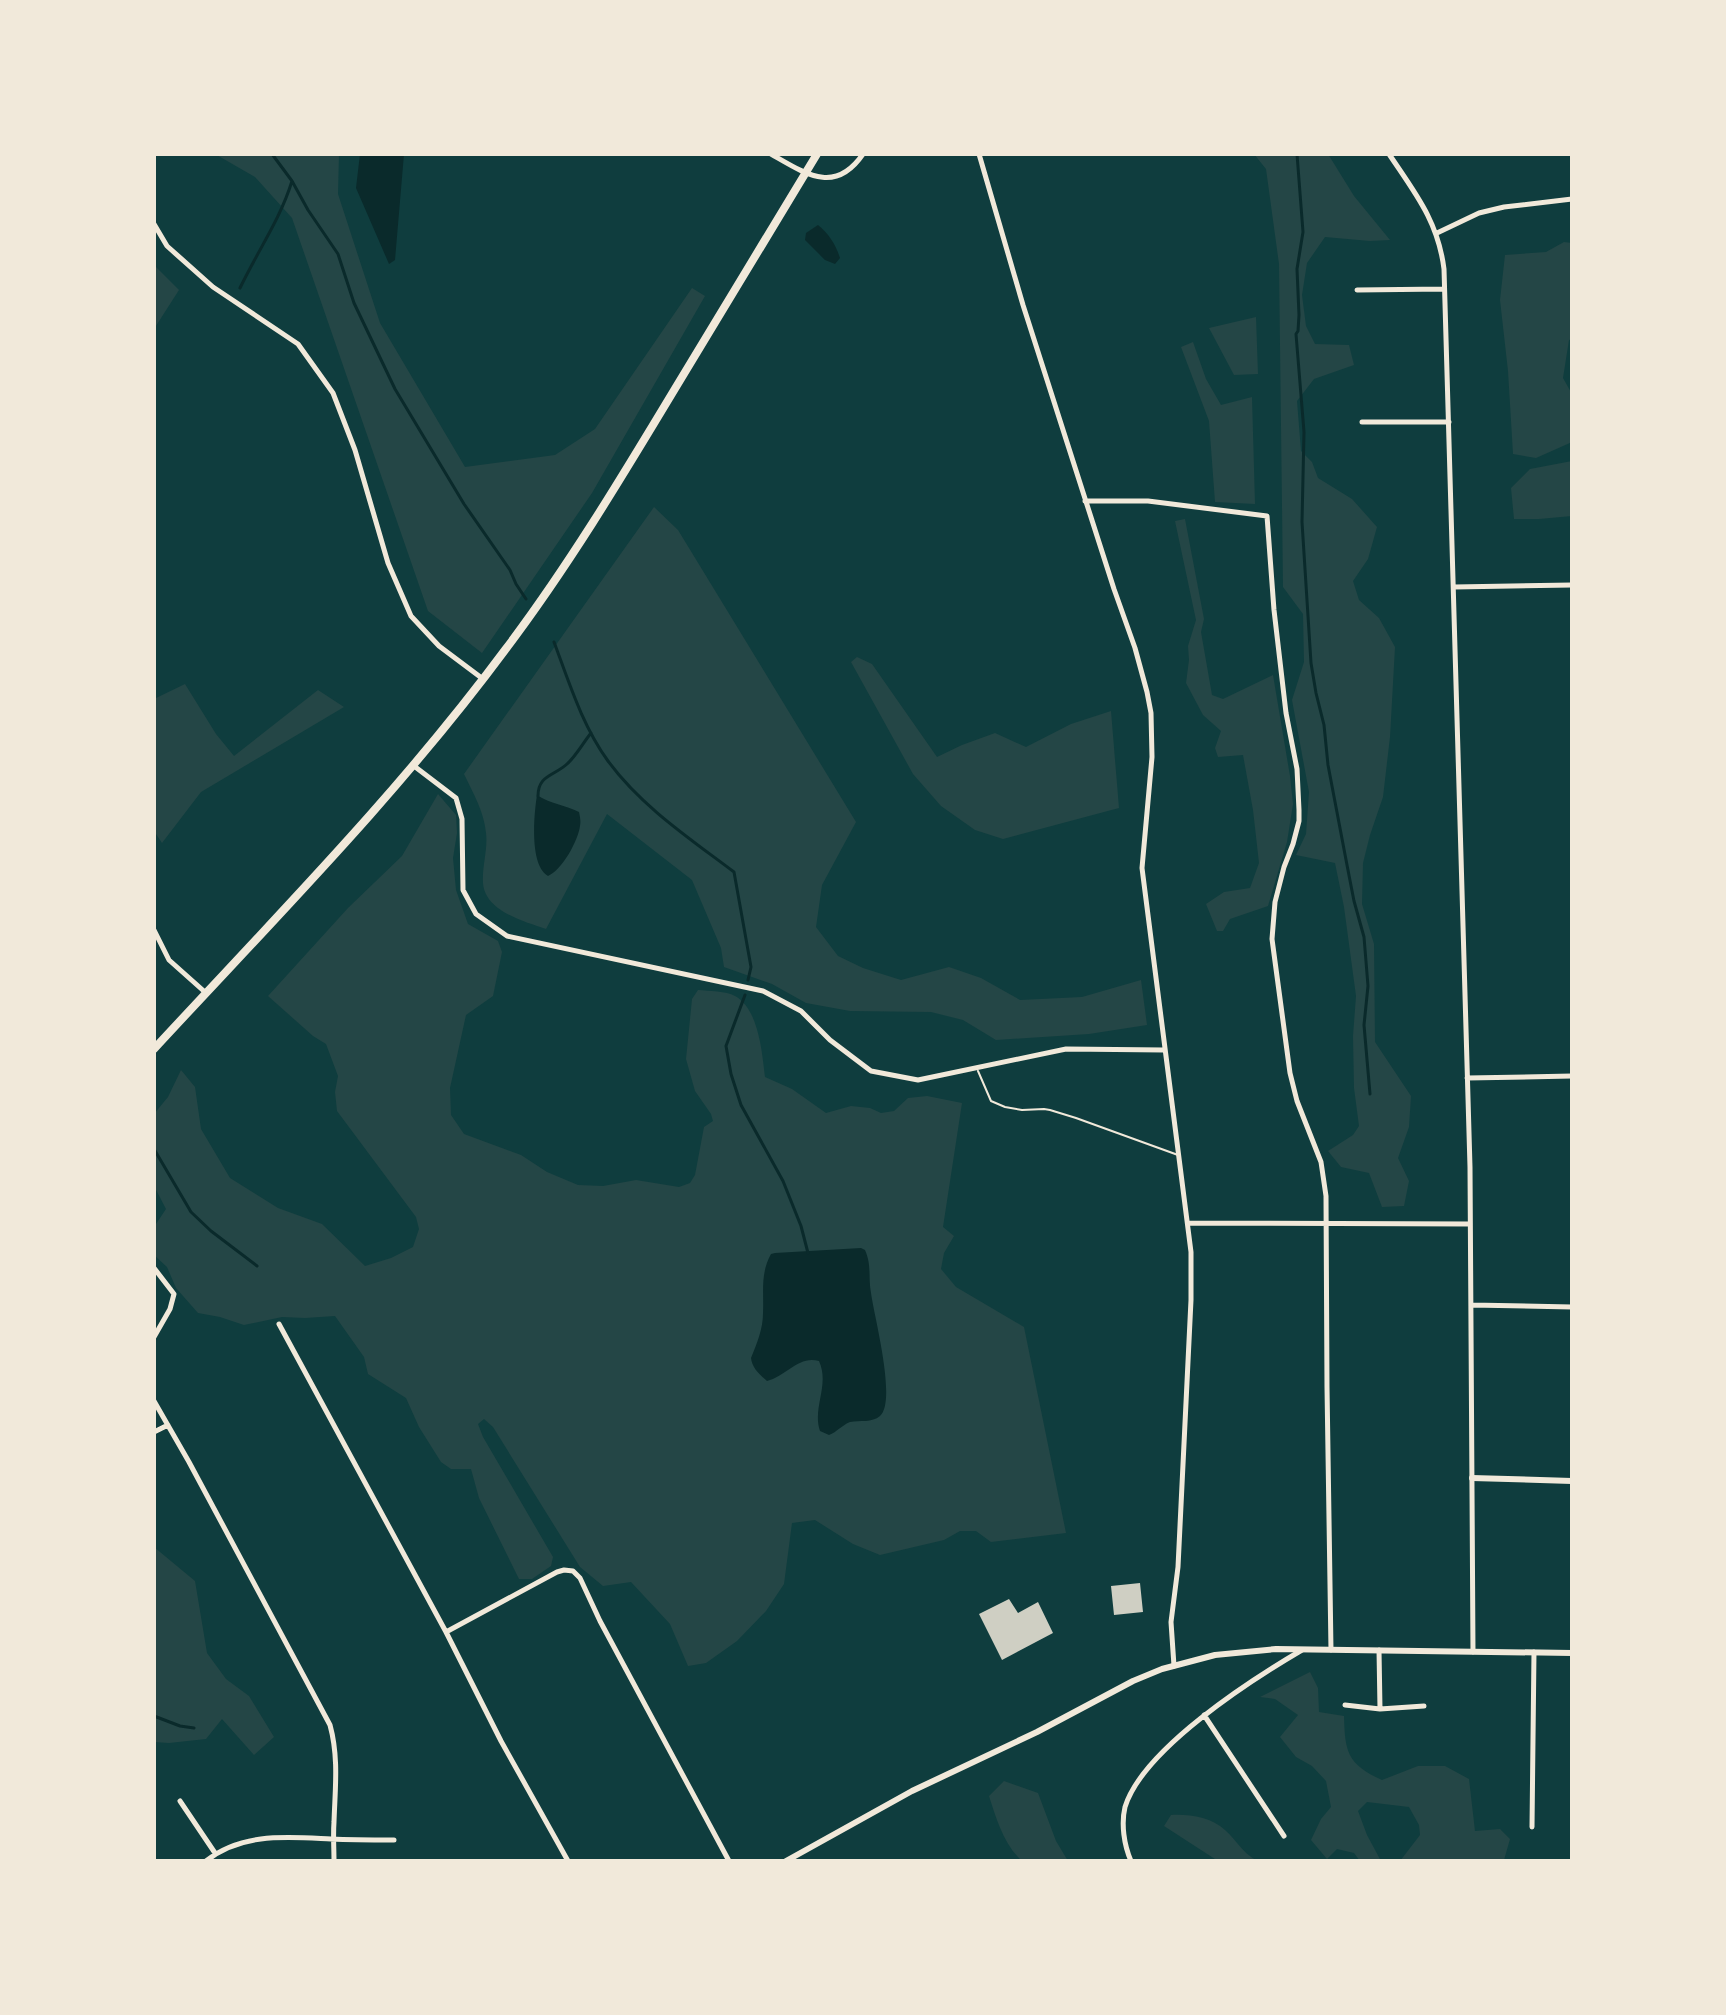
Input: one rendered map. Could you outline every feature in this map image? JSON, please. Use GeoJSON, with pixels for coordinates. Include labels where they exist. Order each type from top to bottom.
{"type":"FeatureCollection","features":[{"type":"Feature","properties":{"kind":"highway"},"geometry":{"type":"LineString","coordinates":[[154,1049],[414,766],[538,606],[599,515],[817,154]]}},
{"type":"Feature","properties":{"kind":"main road"},"geometry":{"type":"LineString","coordinates":[[1472,1478],[1572,1481]]}},
{"type":"Feature","properties":{"kind":"main road"},"geometry":{"type":"LineString","coordinates":[[786,1861],[912,1791],[1037,1732],[1133,1681],[1203,1658],[1237,1652],[1303,1650],[1572,1653]]}},
{"type":"Feature","properties":{"kind":"street"},"geometry":{"type":"LineString","coordinates":[[771,154],[805,173],[821,177],[850,171],[863,154]]}},
{"type":"Feature","properties":{"kind":"street"},"geometry":{"type":"LineString","coordinates":[[979,154],[1023,305],[1135,648],[1151,713],[1152,757],[1142,868],[1191,1252],[1178,1567],[1171,1622],[1174,1666]]}},
{"type":"Feature","properties":{"kind":"street"},"geometry":{"type":"LineString","coordinates":[[1389,154],[1426,209],[1437,233],[1443,260],[1467,1078],[1473,1652]]}},
{"type":"Feature","properties":{"kind":"street"},"geometry":{"type":"LineString","coordinates":[[1437,233],[1491,210],[1572,199]]}},
{"type":"Feature","properties":{"kind":"street"},"geometry":{"type":"LineString","coordinates":[[154,224],[167,246],[213,287],[298,344],[333,393],[355,450],[388,563],[411,616],[439,646],[483,679]]}},
{"type":"Feature","properties":{"kind":"street"},"geometry":{"type":"LineString","coordinates":[[1357,290],[1444,289]]}},
{"type":"Feature","properties":{"kind":"street"},"geometry":{"type":"LineString","coordinates":[[1362,422],[1449,422]]}},
{"type":"Feature","properties":{"kind":"street"},"geometry":{"type":"LineString","coordinates":[[1085,501],[1148,501],[1267,516],[1274,610],[1286,713],[1297,769],[1299,810],[1296,832],[1275,902],[1272,939],[1290,1073],[1297,1101],[1321,1162],[1327,1222],[1331,1650]]}},
{"type":"Feature","properties":{"kind":"street"},"geometry":{"type":"LineString","coordinates":[[1454,587],[1572,585]]}},
{"type":"Feature","properties":{"kind":"street"},"geometry":{"type":"LineString","coordinates":[[414,766],[456,798],[462,819],[463,890],[476,914],[507,936],[763,991],[801,1011],[830,1040],[871,1071],[918,1080],[1066,1049],[1164,1050]]}},
{"type":"Feature","properties":{"kind":"street"},"geometry":{"type":"LineString","coordinates":[[154,930],[169,960],[206,993]]}},
{"type":"Feature","properties":{"kind":"street"},"geometry":{"type":"LineString","coordinates":[[1467,1078],[1572,1076]]}},
{"type":"Feature","properties":{"kind":"street"},"geometry":{"type":"LineString","coordinates":[[1189,1223],[1470,1224]]}},
{"type":"Feature","properties":{"kind":"street"},"geometry":{"type":"LineString","coordinates":[[154,1268],[174,1294],[170,1309],[154,1337]]}},
{"type":"Feature","properties":{"kind":"street"},"geometry":{"type":"LineString","coordinates":[[1471,1305],[1572,1307]]}},
{"type":"Feature","properties":{"kind":"street"},"geometry":{"type":"LineString","coordinates":[[279,1324],[568,1861]]}},
{"type":"Feature","properties":{"kind":"street"},"geometry":{"type":"LineString","coordinates":[[154,1401],[330,1725],[335,1744],[337,1785],[334,1861]]}},
{"type":"Feature","properties":{"kind":"street"},"geometry":{"type":"LineString","coordinates":[[154,1432],[168,1425]]}},
{"type":"Feature","properties":{"kind":"street"},"geometry":{"type":"LineString","coordinates":[[446,1632],[557,1572],[573,1571],[580,1578],[729,1861]]}},
{"type":"Feature","properties":{"kind":"street"},"geometry":{"type":"LineString","coordinates":[[1131,1861],[1123,1818],[1132,1791],[1151,1764],[1204,1715],[1303,1650]]}},
{"type":"Feature","properties":{"kind":"street"},"geometry":{"type":"LineString","coordinates":[[1379,1650],[1380,1709]]}},
{"type":"Feature","properties":{"kind":"street"},"geometry":{"type":"LineString","coordinates":[[1532,1827],[1534,1652]]}},
{"type":"Feature","properties":{"kind":"street"},"geometry":{"type":"LineString","coordinates":[[1345,1705],[1380,1709],[1424,1706]]}},
{"type":"Feature","properties":{"kind":"street"},"geometry":{"type":"LineString","coordinates":[[1204,1715],[1284,1836]]}},
{"type":"Feature","properties":{"kind":"street"},"geometry":{"type":"LineString","coordinates":[[180,1801],[215,1853]]}},
{"type":"Feature","properties":{"kind":"street"},"geometry":{"type":"LineString","coordinates":[[206,1861],[215,1853],[236,1844],[266,1837],[394,1840]]}},
{"type":"Feature","properties":{"kind":"lane"},"geometry":{"type":"LineString","coordinates":[[977,1068],[991,1101],[1005,1107],[1044,1109],[1063,1114],[1179,1155]]}},
{"type":"Feature","properties":{"kind":"shaded area"},"geometry":{"type":"Polygon","coordinates":[[[215,154],[339,154],[338,194],[380,323],[465,467],[555,455],[595,429],[692,288],[705,296],[592,493],[482,653],[428,611],[292,218],[255,177],[215,154]]]}},
{"type":"Feature","properties":{"kind":"shaded area"},"geometry":{"type":"Polygon","coordinates":[[[360,154],[404,154],[395,260],[389,264],[356,188],[360,154]]]}},
{"type":"Feature","properties":{"kind":"shaded area"},"geometry":{"type":"Polygon","coordinates":[[[1254,154],[1328,154],[1354,196],[1390,240],[1325,237],[1307,263],[1302,295],[1306,326],[1315,344],[1349,345],[1354,365],[1314,379],[1297,401],[1301,451],[1312,462],[1318,478],[1352,499],[1377,527],[1368,559],[1353,581],[1359,600],[1379,618],[1395,647],[1383,797],[1363,863],[1362,904],[1374,944],[1375,1042],[1411,1096],[1409,1127],[1398,1158],[1409,1181],[1404,1206],[1382,1207],[1369,1173],[1341,1167],[1328,1151],[1353,1135],[1359,1126],[1354,1088],[1356,996],[1335,863],[1296,855],[1306,834],[1309,792],[1292,700],[1304,662],[1303,614],[1283,587],[1279,264],[1266,169],[1254,154]]]}},
{"type":"Feature","properties":{"kind":"shaded area"},"geometry":{"type":"Polygon","coordinates":[[[818,225],[829,236],[840,258],[835,264],[825,260],[805,240],[806,233],[818,225]]]}},
{"type":"Feature","properties":{"kind":"shaded area"},"geometry":{"type":"Polygon","coordinates":[[[1564,242],[1572,243],[1572,339],[1569,340],[1563,378],[1572,394],[1572,442],[1536,458],[1513,454],[1500,300],[1505,255],[1546,252],[1564,242]]]}},
{"type":"Feature","properties":{"kind":"shaded area"},"geometry":{"type":"Polygon","coordinates":[[[154,265],[179,290],[154,329],[154,265]]]}},
{"type":"Feature","properties":{"kind":"shaded area"},"geometry":{"type":"Polygon","coordinates":[[[1256,317],[1258,374],[1234,375],[1209,328],[1256,317]]]}},
{"type":"Feature","properties":{"kind":"shaded area"},"geometry":{"type":"Polygon","coordinates":[[[1193,342],[1206,379],[1221,405],[1252,397],[1255,504],[1215,502],[1209,421],[1181,347],[1193,342]]]}},
{"type":"Feature","properties":{"kind":"shaded area"},"geometry":{"type":"Polygon","coordinates":[[[1572,461],[1572,516],[1514,519],[1511,488],[1530,469],[1572,461]]]}},
{"type":"Feature","properties":{"kind":"shaded area"},"geometry":{"type":"Polygon","coordinates":[[[654,507],[678,530],[856,822],[822,885],[816,927],[838,956],[901,980],[949,967],[981,978],[1020,1000],[1082,997],[1141,980],[1147,1025],[1089,1034],[996,1040],[963,1020],[931,1012],[850,1011],[806,1003],[772,984],[724,967],[721,948],[692,880],[607,814],[546,929],[507,914],[490,901],[483,883],[485,825],[464,774],[654,507]]]}},
{"type":"Feature","properties":{"kind":"shaded area"},"geometry":{"type":"Polygon","coordinates":[[[1185,519],[1204,619],[1201,632],[1212,695],[1223,699],[1273,675],[1293,804],[1287,842],[1268,906],[1230,919],[1223,931],[1217,931],[1206,904],[1224,892],[1250,888],[1259,863],[1243,755],[1218,757],[1215,748],[1221,731],[1203,715],[1186,683],[1188,646],[1196,620],[1175,521],[1185,519]]]}},
{"type":"Feature","properties":{"kind":"shaded area"},"geometry":{"type":"Polygon","coordinates":[[[857,657],[872,664],[937,757],[995,733],[1026,747],[1071,724],[1111,711],[1119,808],[1003,839],[975,830],[941,806],[913,774],[851,662],[857,657]]]}},
{"type":"Feature","properties":{"kind":"shaded area"},"geometry":{"type":"Polygon","coordinates":[[[185,684],[216,734],[234,756],[318,690],[344,707],[201,792],[162,843],[154,831],[154,699],[185,684]]]}},
{"type":"Feature","properties":{"kind":"shaded area"},"geometry":{"type":"Polygon","coordinates":[[[438,794],[456,815],[453,858],[456,890],[468,924],[498,941],[502,952],[493,996],[466,1015],[450,1088],[451,1115],[464,1134],[521,1155],[547,1172],[578,1185],[603,1186],[636,1180],[679,1187],[690,1183],[695,1175],[704,1127],[713,1121],[695,1091],[686,1059],[692,999],[698,990],[727,993],[743,1002],[758,1032],[765,1077],[792,1089],[826,1113],[851,1106],[881,1113],[894,1111],[908,1098],[927,1096],[962,1103],[943,1227],[954,1236],[944,1253],[941,1269],[956,1287],[1024,1327],[1066,1533],[991,1542],[976,1531],[960,1531],[944,1540],[880,1555],[853,1544],[815,1520],[792,1523],[784,1584],[766,1611],[737,1641],[706,1663],[688,1666],[670,1624],[631,1582],[603,1586],[580,1567],[493,1427],[484,1419],[478,1424],[483,1437],[553,1557],[551,1566],[532,1579],[519,1579],[479,1498],[471,1469],[451,1469],[441,1462],[419,1427],[406,1398],[368,1374],[364,1357],[335,1316],[282,1317],[244,1325],[198,1313],[176,1288],[167,1267],[154,1255],[154,1227],[166,1209],[154,1186],[154,1114],[168,1097],[181,1070],[195,1087],[201,1129],[230,1178],[278,1208],[322,1224],[365,1266],[413,1247],[419,1229],[416,1217],[337,1111],[335,1092],[338,1076],[326,1044],[268,996],[348,908],[402,856],[438,794]]]}},
{"type":"Feature","properties":{"kind":"shaded area"},"geometry":{"type":"Polygon","coordinates":[[[537,795],[579,812],[580,819],[573,847],[559,868],[548,876],[542,870],[535,851],[537,795]]]}},
{"type":"Feature","properties":{"kind":"shaded area"},"geometry":{"type":"Polygon","coordinates":[[[865,1250],[868,1261],[883,1358],[885,1407],[877,1418],[850,1422],[829,1435],[820,1431],[818,1422],[823,1379],[819,1361],[799,1363],[767,1381],[753,1365],[751,1358],[763,1319],[764,1276],[771,1254],[865,1250]]]}},
{"type":"Feature","properties":{"kind":"shaded area"},"geometry":{"type":"Polygon","coordinates":[[[154,1547],[195,1581],[207,1653],[226,1679],[249,1696],[274,1737],[254,1755],[222,1719],[206,1739],[154,1742],[154,1547]]]}},
{"type":"Feature","properties":{"kind":"shaded area"},"geometry":{"type":"Polygon","coordinates":[[[1310,1672],[1318,1688],[1319,1712],[1344,1716],[1347,1748],[1361,1768],[1382,1780],[1418,1766],[1445,1766],[1469,1779],[1475,1831],[1500,1829],[1510,1839],[1504,1860],[1400,1861],[1420,1835],[1419,1825],[1409,1807],[1367,1802],[1358,1811],[1381,1861],[1360,1861],[1354,1853],[1337,1849],[1327,1859],[1311,1840],[1331,1807],[1326,1781],[1312,1766],[1296,1757],[1280,1737],[1298,1715],[1275,1699],[1260,1697],[1310,1672]]]}},
{"type":"Feature","properties":{"kind":"shaded area"},"geometry":{"type":"Polygon","coordinates":[[[1004,1781],[1038,1793],[1056,1841],[1068,1861],[1022,1861],[1016,1855],[1001,1831],[989,1796],[1004,1781]]]}},
{"type":"Feature","properties":{"kind":"shaded area"},"geometry":{"type":"Polygon","coordinates":[[[1171,1815],[1192,1816],[1213,1822],[1257,1861],[1218,1861],[1164,1826],[1171,1815]]]}},
{"type":"Feature","properties":{"kind":"building"},"geometry":{"type":"Polygon","coordinates":[[[1140,1583],[1143,1612],[1114,1615],[1111,1586],[1140,1583]]]}},
{"type":"Feature","properties":{"kind":"building"},"geometry":{"type":"Polygon","coordinates":[[[1009,1599],[1018,1613],[1038,1602],[1053,1633],[1002,1660],[979,1614],[1009,1599]]]}},
{"type":"Feature","properties":{"kind":"waterway"},"geometry":{"type":"LineString","coordinates":[[272,154],[338,254],[354,303],[395,389],[526,599]]}},
{"type":"Feature","properties":{"kind":"waterway"},"geometry":{"type":"LineString","coordinates":[[1297,154],[1303,232],[1297,269],[1299,315],[1296,334],[1304,432],[1302,522],[1311,663],[1347,865],[1364,937],[1368,986],[1364,1025],[1370,1094]]}},
{"type":"Feature","properties":{"kind":"waterway"},"geometry":{"type":"LineString","coordinates":[[240,288],[275,223],[292,181]]}},
{"type":"Feature","properties":{"kind":"waterway"},"geometry":{"type":"LineString","coordinates":[[554,642],[583,718],[608,761],[635,793],[734,872],[751,967],[748,980]]}},
{"type":"Feature","properties":{"kind":"waterway"},"geometry":{"type":"LineString","coordinates":[[538,796],[544,780],[570,761],[591,733]]}},
{"type":"Feature","properties":{"kind":"waterway"},"geometry":{"type":"LineString","coordinates":[[745,995],[726,1046],[731,1074],[741,1105],[783,1181],[808,1253]]}},
{"type":"Feature","properties":{"kind":"waterway"},"geometry":{"type":"LineString","coordinates":[[154,1149],[191,1212],[257,1266]]}},
{"type":"Feature","properties":{"kind":"waterway"},"geometry":{"type":"LineString","coordinates":[[154,1716],[194,1728]]}}]}
